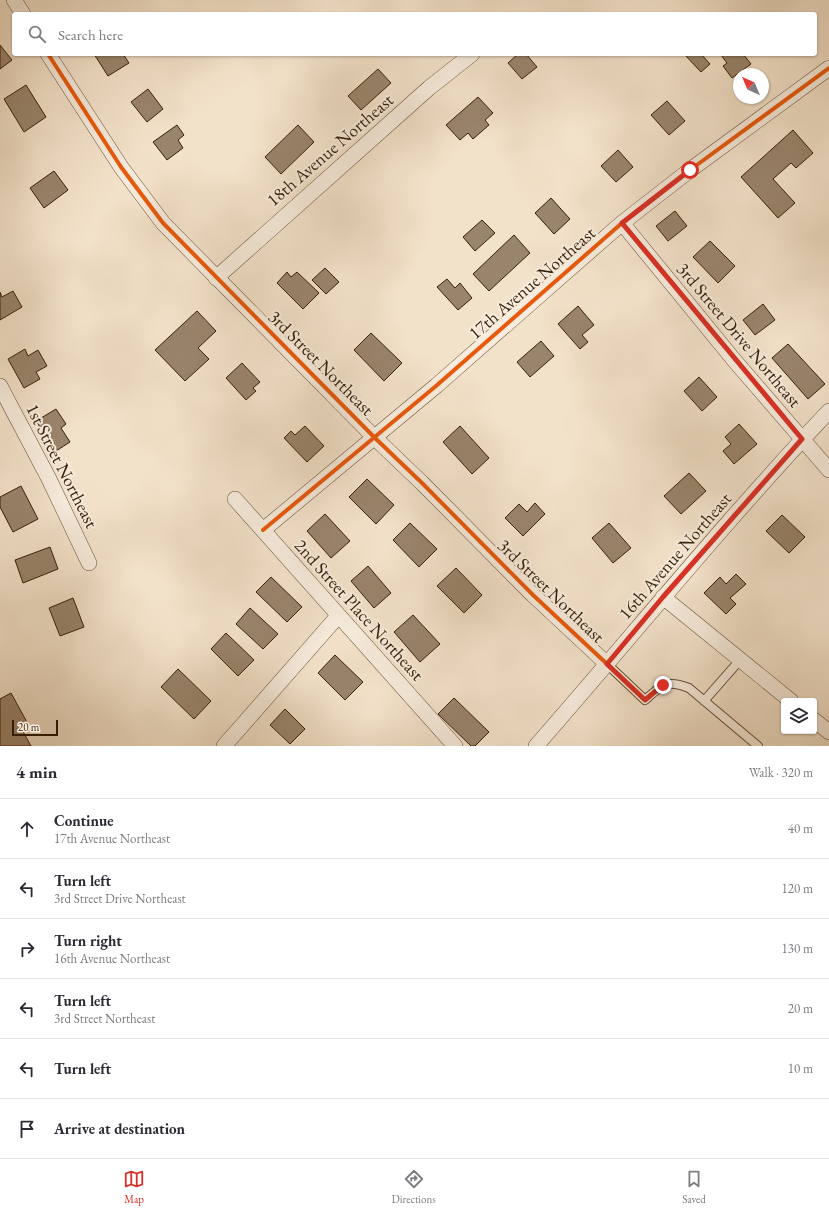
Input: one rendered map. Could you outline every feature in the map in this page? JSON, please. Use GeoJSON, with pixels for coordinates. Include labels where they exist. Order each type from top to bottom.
{"type":"FeatureCollection","features":[{"type":"Feature","properties":{"kind":"street"},"geometry":{"type":"LineString","coordinates":[[14,0],[22,12]]}},
{"type":"Feature","properties":{"kind":"street","name":"3rd Street Northeast"},"geometry":{"type":"LineString","coordinates":[[49,56],[121,167],[159,218],[216,278],[375,438],[533,595],[607,664]]}},
{"type":"Feature","properties":{"kind":"street","name":"18th Avenue Northeast"},"geometry":{"type":"LineString","coordinates":[[216,278],[429,88],[469,56]]}},
{"type":"Feature","properties":{"kind":"street","name":"17th Avenue Northeast"},"geometry":{"type":"LineString","coordinates":[[263,530],[436,386],[588,250],[696,165],[829,68]]}},
{"type":"Feature","properties":{"kind":"street","name":"3rd Street Drive Northeast"},"geometry":{"type":"LineString","coordinates":[[622,223],[829,470]]}},
{"type":"Feature","properties":{"kind":"street","name":"1st Street Northeast"},"geometry":{"type":"LineString","coordinates":[[0,386],[50,479],[89,563]]}},
{"type":"Feature","properties":{"kind":"street","name":"16th Avenue Northeast"},"geometry":{"type":"LineString","coordinates":[[536,746],[663,597],[829,410]]}},
{"type":"Feature","properties":{"kind":"street","name":"2nd Street Place Northeast"},"geometry":{"type":"LineString","coordinates":[[235,499],[455,746]]}},
{"type":"Feature","properties":{"kind":"street"},"geometry":{"type":"LineString","coordinates":[[663,597],[787,698]]}},
{"type":"Feature","properties":{"kind":"street"},"geometry":{"type":"LineString","coordinates":[[224,746],[338,616]]}},
{"type":"Feature","properties":{"kind":"street"},"geometry":{"type":"LineString","coordinates":[[817,722],[829,732]]}},
{"type":"Feature","properties":{"kind":"lane"},"geometry":{"type":"LineString","coordinates":[[740,660],[704,701],[758,746]]}},
{"type":"Feature","properties":{"kind":"lane","name":"3rd Street Northeast"},"geometry":{"type":"LineString","coordinates":[[607,664],[645,700],[663,685],[675,683],[689,688],[704,701]]}},
{"type":"Feature","properties":{"kind":"building"},"geometry":{"type":"Polygon","coordinates":[[[0,45],[12,60],[0,69],[0,45]]]}},
{"type":"Feature","properties":{"kind":"building"},"geometry":{"type":"Polygon","coordinates":[[[95,56],[124,56],[129,63],[108,76],[95,56]]]}},
{"type":"Feature","properties":{"kind":"building"},"geometry":{"type":"Polygon","coordinates":[[[516,56],[528,56],[537,67],[522,79],[508,63],[516,56]]]}},
{"type":"Feature","properties":{"kind":"building"},"geometry":{"type":"Polygon","coordinates":[[[686,56],[703,56],[710,64],[701,72],[686,56]]]}},
{"type":"Feature","properties":{"kind":"building"},"geometry":{"type":"Polygon","coordinates":[[[722,56],[745,56],[751,64],[746,68],[733,68],[732,78],[723,66],[727,63],[722,56]]]}},
{"type":"Feature","properties":{"kind":"building"},"geometry":{"type":"Polygon","coordinates":[[[378,69],[391,83],[361,110],[348,96],[378,69]]]}},
{"type":"Feature","properties":{"kind":"building"},"geometry":{"type":"Polygon","coordinates":[[[26,85],[46,117],[24,132],[4,99],[26,85]]]}},
{"type":"Feature","properties":{"kind":"building"},"geometry":{"type":"Polygon","coordinates":[[[148,89],[163,109],[147,122],[131,102],[148,89]]]}},
{"type":"Feature","properties":{"kind":"building"},"geometry":{"type":"Polygon","coordinates":[[[478,97],[493,113],[485,120],[489,125],[473,139],[468,133],[460,140],[446,125],[478,97]]]}},
{"type":"Feature","properties":{"kind":"building"},"geometry":{"type":"Polygon","coordinates":[[[667,101],[685,121],[669,135],[651,115],[667,101]]]}},
{"type":"Feature","properties":{"kind":"building"},"geometry":{"type":"Polygon","coordinates":[[[177,125],[184,135],[178,140],[183,148],[167,160],[153,142],[177,125]]]}},
{"type":"Feature","properties":{"kind":"building"},"geometry":{"type":"Polygon","coordinates":[[[298,125],[314,142],[281,174],[265,157],[298,125]]]}},
{"type":"Feature","properties":{"kind":"building"},"geometry":{"type":"Polygon","coordinates":[[[793,130],[813,153],[796,168],[791,163],[773,179],[795,203],[778,218],[741,177],[793,130]]]}},
{"type":"Feature","properties":{"kind":"building"},"geometry":{"type":"Polygon","coordinates":[[[618,150],[633,167],[616,182],[601,166],[618,150]]]}},
{"type":"Feature","properties":{"kind":"building"},"geometry":{"type":"Polygon","coordinates":[[[54,171],[68,190],[44,208],[30,188],[54,171]]]}},
{"type":"Feature","properties":{"kind":"building"},"geometry":{"type":"Polygon","coordinates":[[[551,198],[570,219],[554,234],[535,213],[551,198]]]}},
{"type":"Feature","properties":{"kind":"building"},"geometry":{"type":"Polygon","coordinates":[[[675,211],[687,226],[668,241],[656,226],[675,211]]]}},
{"type":"Feature","properties":{"kind":"building"},"geometry":{"type":"Polygon","coordinates":[[[482,220],[495,233],[475,251],[463,237],[482,220]]]}},
{"type":"Feature","properties":{"kind":"building"},"geometry":{"type":"Polygon","coordinates":[[[514,235],[530,253],[489,291],[473,274],[514,235]]]}},
{"type":"Feature","properties":{"kind":"building"},"geometry":{"type":"Polygon","coordinates":[[[710,241],[735,266],[718,283],[693,257],[710,241]]]}},
{"type":"Feature","properties":{"kind":"building"},"geometry":{"type":"Polygon","coordinates":[[[325,268],[339,282],[326,294],[312,280],[325,268]]]}},
{"type":"Feature","properties":{"kind":"building"},"geometry":{"type":"Polygon","coordinates":[[[287,272],[291,277],[297,272],[319,293],[303,309],[277,283],[287,272]]]}},
{"type":"Feature","properties":{"kind":"building"},"geometry":{"type":"Polygon","coordinates":[[[447,279],[455,288],[460,283],[472,298],[458,310],[437,287],[447,279]]]}},
{"type":"Feature","properties":{"kind":"building"},"geometry":{"type":"Polygon","coordinates":[[[13,291],[22,307],[0,320],[0,292],[2,297],[13,291]]]}},
{"type":"Feature","properties":{"kind":"building"},"geometry":{"type":"Polygon","coordinates":[[[763,304],[775,320],[755,335],[743,320],[763,304]]]}},
{"type":"Feature","properties":{"kind":"building"},"geometry":{"type":"Polygon","coordinates":[[[578,306],[594,325],[582,335],[588,342],[580,349],[558,324],[578,306]]]}},
{"type":"Feature","properties":{"kind":"building"},"geometry":{"type":"Polygon","coordinates":[[[197,311],[216,331],[198,348],[209,359],[185,381],[155,350],[197,311]]]}},
{"type":"Feature","properties":{"kind":"building"},"geometry":{"type":"Polygon","coordinates":[[[371,333],[402,363],[384,381],[354,350],[371,333]]]}},
{"type":"Feature","properties":{"kind":"building"},"geometry":{"type":"Polygon","coordinates":[[[541,341],[554,356],[530,377],[517,362],[541,341]]]}},
{"type":"Feature","properties":{"kind":"building"},"geometry":{"type":"Polygon","coordinates":[[[788,344],[825,384],[808,399],[772,358],[788,344]]]}},
{"type":"Feature","properties":{"kind":"building"},"geometry":{"type":"Polygon","coordinates":[[[25,349],[28,356],[38,350],[47,366],[36,372],[40,379],[24,388],[8,359],[25,349]]]}},
{"type":"Feature","properties":{"kind":"building"},"geometry":{"type":"Polygon","coordinates":[[[242,363],[260,382],[253,388],[256,391],[246,400],[226,378],[242,363]]]}},
{"type":"Feature","properties":{"kind":"building"},"geometry":{"type":"Polygon","coordinates":[[[699,377],[717,397],[702,411],[684,391],[699,377]]]}},
{"type":"Feature","properties":{"kind":"building"},"geometry":{"type":"Polygon","coordinates":[[[56,409],[66,424],[61,428],[70,442],[56,451],[36,421],[56,409]]]}},
{"type":"Feature","properties":{"kind":"building"},"geometry":{"type":"Polygon","coordinates":[[[739,424],[757,444],[734,464],[723,451],[731,444],[725,437],[739,424]]]}},
{"type":"Feature","properties":{"kind":"building"},"geometry":{"type":"Polygon","coordinates":[[[305,426],[324,446],[307,462],[284,438],[291,431],[295,435],[305,426]]]}},
{"type":"Feature","properties":{"kind":"building"},"geometry":{"type":"Polygon","coordinates":[[[460,426],[489,458],[472,474],[443,442],[460,426]]]}},
{"type":"Feature","properties":{"kind":"building"},"geometry":{"type":"Polygon","coordinates":[[[689,473],[706,491],[681,514],[664,496],[689,473]]]}},
{"type":"Feature","properties":{"kind":"building"},"geometry":{"type":"Polygon","coordinates":[[[367,479],[394,505],[376,524],[349,497],[367,479]]]}},
{"type":"Feature","properties":{"kind":"building"},"geometry":{"type":"Polygon","coordinates":[[[21,486],[38,519],[13,532],[0,507],[0,497],[21,486]]]}},
{"type":"Feature","properties":{"kind":"building"},"geometry":{"type":"Polygon","coordinates":[[[535,503],[545,514],[523,536],[505,518],[519,504],[527,512],[535,503]]]}},
{"type":"Feature","properties":{"kind":"building"},"geometry":{"type":"Polygon","coordinates":[[[325,514],[350,541],[331,558],[307,531],[325,514]]]}},
{"type":"Feature","properties":{"kind":"building"},"geometry":{"type":"Polygon","coordinates":[[[782,515],[805,537],[789,553],[766,531],[782,515]]]}},
{"type":"Feature","properties":{"kind":"building"},"geometry":{"type":"Polygon","coordinates":[[[410,523],[437,549],[419,567],[393,540],[410,523]]]}},
{"type":"Feature","properties":{"kind":"building"},"geometry":{"type":"Polygon","coordinates":[[[609,523],[631,548],[613,563],[592,538],[609,523]]]}},
{"type":"Feature","properties":{"kind":"building"},"geometry":{"type":"Polygon","coordinates":[[[50,547],[58,569],[23,583],[15,560],[50,547]]]}},
{"type":"Feature","properties":{"kind":"building"},"geometry":{"type":"Polygon","coordinates":[[[368,566],[391,593],[374,608],[351,581],[368,566]]]}},
{"type":"Feature","properties":{"kind":"building"},"geometry":{"type":"Polygon","coordinates":[[[456,568],[482,595],[464,613],[437,586],[456,568]]]}},
{"type":"Feature","properties":{"kind":"building"},"geometry":{"type":"Polygon","coordinates":[[[736,574],[746,584],[730,598],[736,604],[726,614],[704,593],[720,577],[726,584],[736,574]]]}},
{"type":"Feature","properties":{"kind":"building"},"geometry":{"type":"Polygon","coordinates":[[[271,577],[302,607],[287,622],[256,592],[271,577]]]}},
{"type":"Feature","properties":{"kind":"building"},"geometry":{"type":"Polygon","coordinates":[[[73,598],[84,627],[60,636],[49,608],[73,598]]]}},
{"type":"Feature","properties":{"kind":"building"},"geometry":{"type":"Polygon","coordinates":[[[250,608],[278,634],[263,649],[236,624],[250,608]]]}},
{"type":"Feature","properties":{"kind":"building"},"geometry":{"type":"Polygon","coordinates":[[[413,615],[440,644],[420,662],[394,632],[413,615]]]}},
{"type":"Feature","properties":{"kind":"building"},"geometry":{"type":"Polygon","coordinates":[[[226,633],[254,660],[238,676],[211,649],[226,633]]]}},
{"type":"Feature","properties":{"kind":"building"},"geometry":{"type":"Polygon","coordinates":[[[335,655],[363,682],[345,700],[318,673],[335,655]]]}},
{"type":"Feature","properties":{"kind":"building"},"geometry":{"type":"Polygon","coordinates":[[[178,669],[211,701],[194,719],[161,687],[178,669]]]}},
{"type":"Feature","properties":{"kind":"building"},"geometry":{"type":"Polygon","coordinates":[[[11,693],[28,724],[21,728],[31,746],[0,746],[0,699],[11,693]]]}},
{"type":"Feature","properties":{"kind":"building"},"geometry":{"type":"Polygon","coordinates":[[[454,698],[489,732],[475,746],[471,746],[438,714],[454,698]]]}},
{"type":"Feature","properties":{"kind":"building"},"geometry":{"type":"Polygon","coordinates":[[[285,709],[305,729],[290,744],[270,725],[285,709]]]}},
{"type":"Feature","properties":{"kind":"cycle path"},"geometry":{"type":"LineString","coordinates":[[49,56],[121,167],[163,223],[375,438],[422,483],[533,595],[607,664]]}},
{"type":"Feature","properties":{"kind":"cycle path"},"geometry":{"type":"LineString","coordinates":[[263,530],[436,386],[622,223],[690,170],[829,68]]}},
{"type":"Feature","properties":{"kind":"route"},"geometry":{"type":"LineString","coordinates":[[663,685],[645,700],[607,664],[663,597],[802,439],[734,360],[622,223],[690,170]]}}]}
